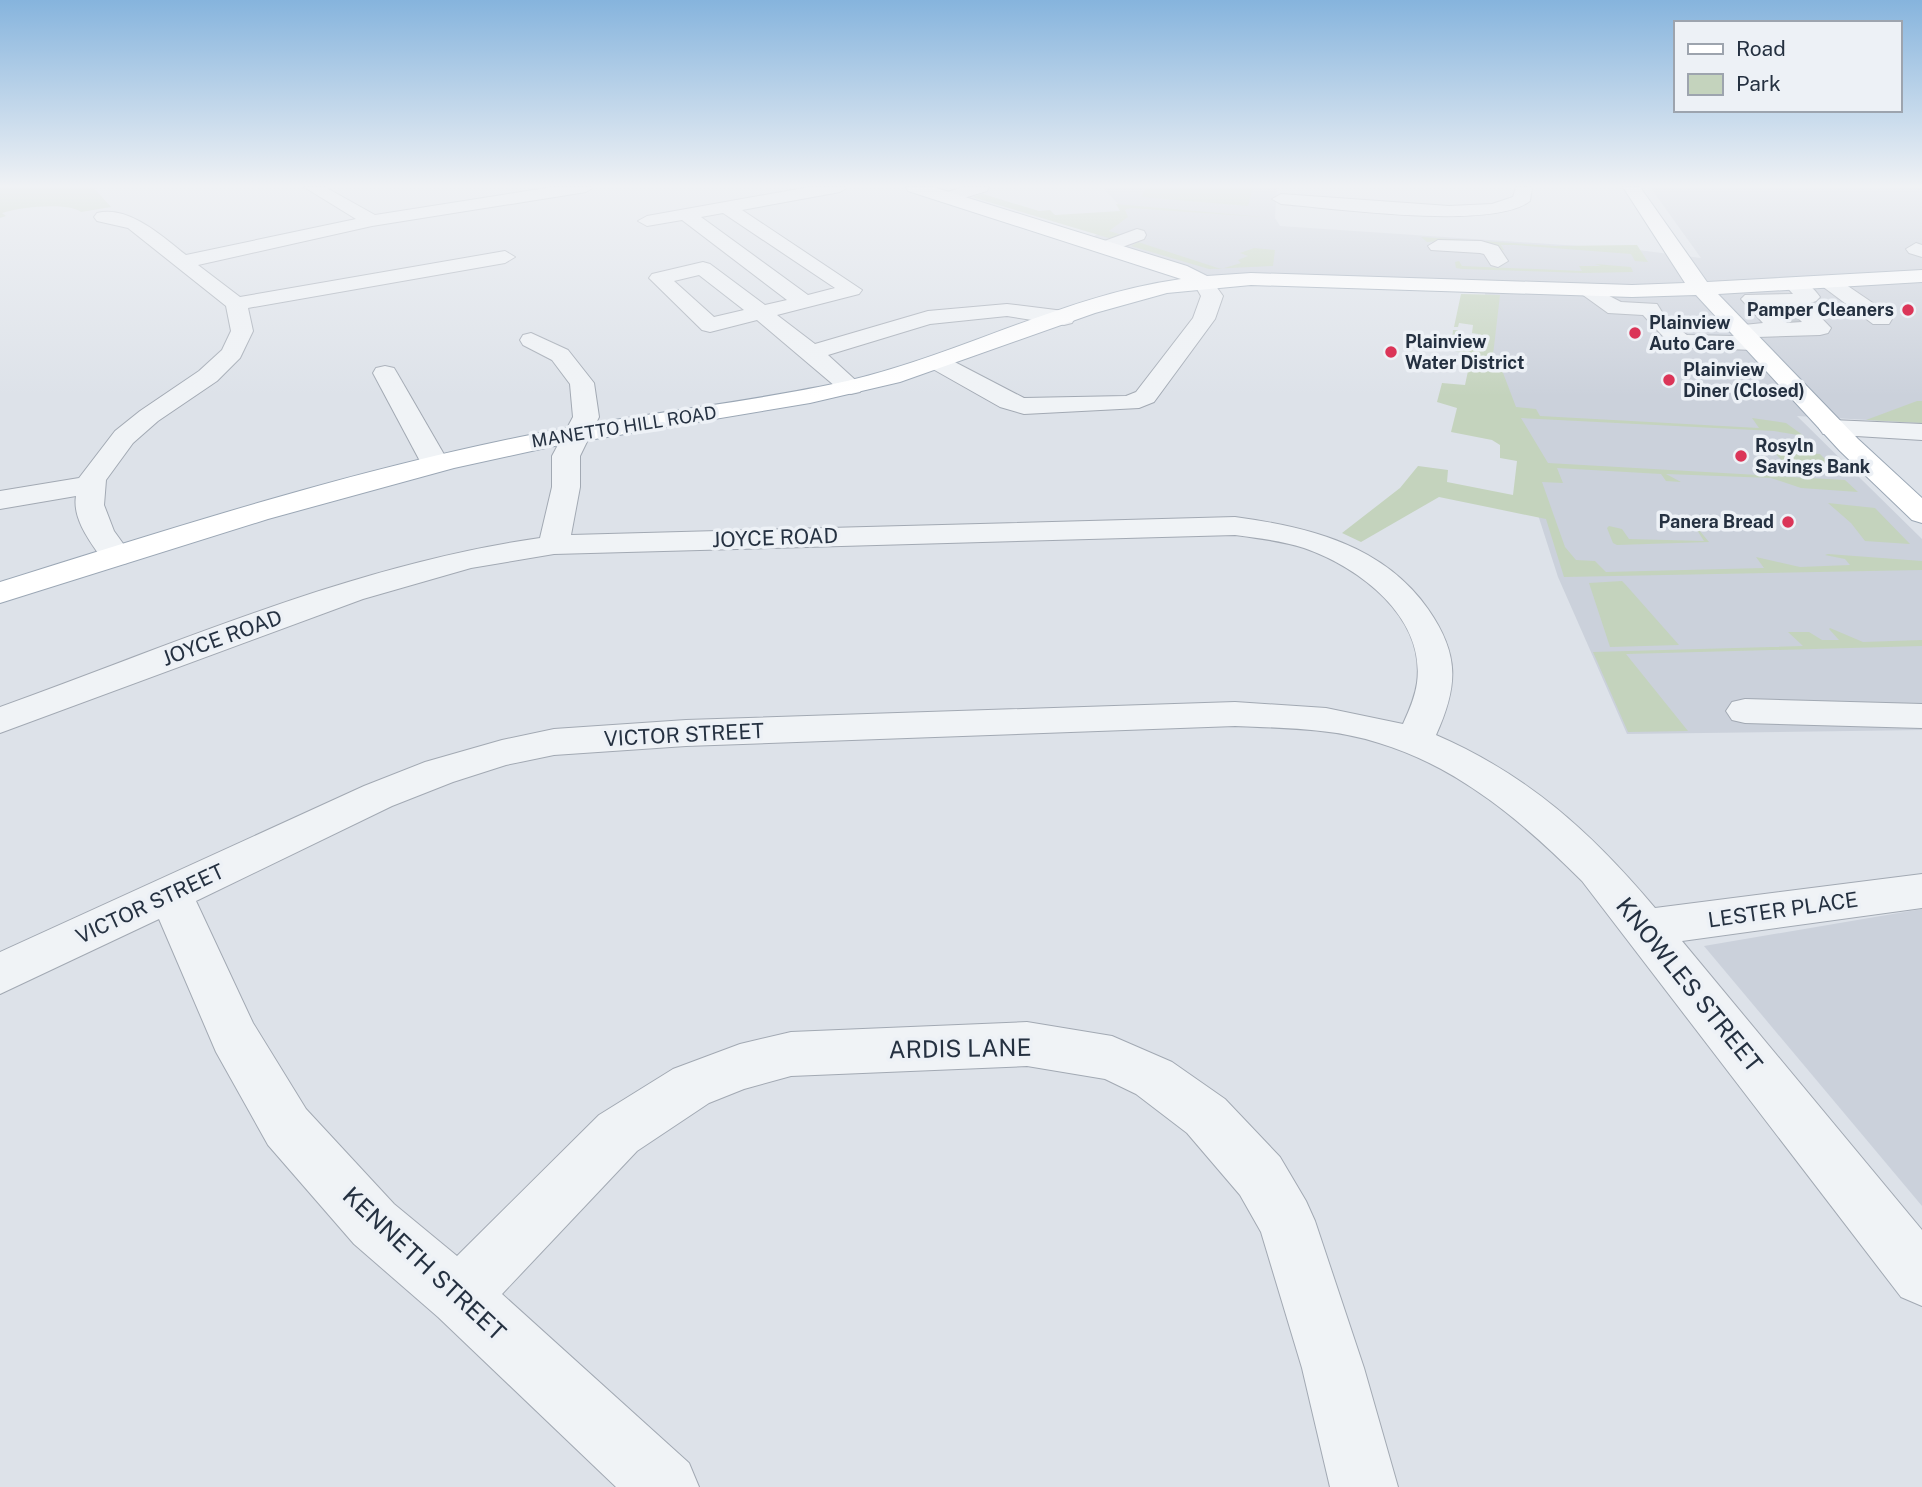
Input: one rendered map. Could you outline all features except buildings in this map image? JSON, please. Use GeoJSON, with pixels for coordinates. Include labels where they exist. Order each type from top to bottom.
{"type":"FeatureCollection","features":[{"type":"Feature","properties":{"kind":"main road"},"geometry":{"type":"LineString","coordinates":[[1136,256],[1180,270],[1203,282]]}},
{"type":"Feature","properties":{"kind":"main road"},"geometry":{"type":"LineString","coordinates":[[1680,256],[1747,337],[1832,428],[1922,514]]}},
{"type":"Feature","properties":{"kind":"main road"},"geometry":{"type":"LineString","coordinates":[[1698,276],[1786,308],[1916,257],[1922,275],[1829,282],[1786,308]]}},
{"type":"Feature","properties":{"kind":"main road"},"geometry":{"type":"LineString","coordinates":[[1730,269],[1786,308]]}},
{"type":"Feature","properties":{"kind":"main road","name":"MANETTO HILL ROAD"},"geometry":{"type":"LineString","coordinates":[[0,593],[240,517],[435,463],[523,444],[771,404],[850,387],[939,363],[1100,304],[1165,288],[1251,279],[1698,276]]}},
{"type":"Feature","properties":{"kind":"main road","name":"MANETTO HILL ROAD"},"geometry":{"type":"LineString","coordinates":[[1447,278],[1591,290],[1698,276]]}},
{"type":"Feature","properties":{"kind":"main road"},"geometry":{"type":"LineString","coordinates":[[1591,290],[1664,297],[1696,307],[1747,337]]}},
{"type":"Feature","properties":{"kind":"street"},"geometry":{"type":"LineString","coordinates":[[116,556],[99,531],[89,505],[91,485],[106,458],[124,437],[149,416],[208,376],[232,353],[242,331],[236,304],[177,256]]}},
{"type":"Feature","properties":{"kind":"street"},"geometry":{"type":"LineString","coordinates":[[183,261],[205,256]]}},
{"type":"Feature","properties":{"kind":"street"},"geometry":{"type":"LineString","coordinates":[[689,256],[850,387]]}},
{"type":"Feature","properties":{"kind":"street"},"geometry":{"type":"LineString","coordinates":[[742,256],[804,302]]}},
{"type":"Feature","properties":{"kind":"street"},"geometry":{"type":"LineString","coordinates":[[703,268],[659,278],[709,325],[852,290],[801,256]]}},
{"type":"Feature","properties":{"kind":"street"},"geometry":{"type":"LineString","coordinates":[[1495,256],[1498,261]]}},
{"type":"Feature","properties":{"kind":"street"},"geometry":{"type":"LineString","coordinates":[[236,304],[506,257]]}},
{"type":"Feature","properties":{"kind":"street"},"geometry":{"type":"LineString","coordinates":[[939,363],[1009,402],[1024,406],[1130,403],[1145,397],[1204,319],[1212,296],[1203,282]]}},
{"type":"Feature","properties":{"kind":"street"},"geometry":{"type":"LineString","coordinates":[[1829,282],[1881,319]]}},
{"type":"Feature","properties":{"kind":"street"},"geometry":{"type":"LineString","coordinates":[[1591,290],[1616,308],[1649,309],[1681,342],[1747,337],[1786,308]]}},
{"type":"Feature","properties":{"kind":"street"},"geometry":{"type":"LineString","coordinates":[[810,353],[928,318],[1007,310],[1063,318]]}},
{"type":"Feature","properties":{"kind":"street"},"geometry":{"type":"LineString","coordinates":[[531,340],[560,355],[582,383],[586,417],[566,456],[566,487],[554,545]]}},
{"type":"Feature","properties":{"kind":"street"},"geometry":{"type":"LineString","coordinates":[[385,373],[435,463]]}},
{"type":"Feature","properties":{"kind":"street"},"geometry":{"type":"LineString","coordinates":[[1832,428],[1922,432]]}},
{"type":"Feature","properties":{"kind":"street"},"geometry":{"type":"LineString","coordinates":[[0,500],[91,485]]}},
{"type":"Feature","properties":{"kind":"street","name":"JOYCE ROAD"},"geometry":{"type":"LineString","coordinates":[[0,721],[346,592],[465,558],[554,545],[1203,525],[1278,530],[1312,539],[1358,560],[1384,577],[1410,605],[1429,639],[1435,684],[1426,716],[1414,741]]}},
{"type":"Feature","properties":{"kind":"street"},"geometry":{"type":"LineString","coordinates":[[1745,711],[1922,716]]}},
{"type":"Feature","properties":{"kind":"street","name":"VICTOR STREET"},"geometry":{"type":"LineString","coordinates":[[0,974],[378,796],[439,772],[502,753],[554,742],[686,733],[1235,714],[1286,716],[1349,724],[1414,741]]}},
{"type":"Feature","properties":{"kind":"street","name":"KNOWLES STREET"},"geometry":{"type":"LineString","coordinates":[[1414,741],[1483,778],[1540,815],[1597,869],[1922,1276]]}},
{"type":"Feature","properties":{"kind":"street","name":"LESTER PLACE"},"geometry":{"type":"LineString","coordinates":[[1643,928],[1922,891]]}},
{"type":"Feature","properties":{"kind":"street","name":"KENNETH STREET"},"geometry":{"type":"LineString","coordinates":[[171,894],[234,1037],[287,1127],[374,1224],[459,1296],[665,1487]]}},
{"type":"Feature","properties":{"kind":"street","name":"ARDIS LANE"},"geometry":{"type":"LineString","coordinates":[[459,1296],[618,1133],[691,1086],[740,1067],[791,1054],[1027,1044],[1112,1058],[1154,1078],[1206,1116],[1260,1176],[1286,1221],[1333,1368],[1364,1487]]}},
{"type":"Feature","properties":{"kind":"shaded area"},"geometry":{"type":"Polygon","coordinates":[[[1149,256],[1922,256],[1922,423],[1797,416],[1922,539],[1922,730],[1627,734],[1558,577],[1486,353],[1485,293],[1233,283],[1149,256]]]}},
{"type":"Feature","properties":{"kind":"shaded area"},"geometry":{"type":"Polygon","coordinates":[[[1922,909],[1922,1206],[1704,946],[1922,909]]]}},
{"type":"Feature","properties":{"kind":"green space"},"geometry":{"type":"Polygon","coordinates":[[[1166,256],[1181,256],[1219,269],[1209,269],[1166,256]]]}},
{"type":"Feature","properties":{"kind":"green space"},"geometry":{"type":"Polygon","coordinates":[[[1247,256],[1274,256],[1273,266],[1223,268],[1241,263],[1238,260],[1247,256]]]}},
{"type":"Feature","properties":{"kind":"green space"},"geometry":{"type":"Polygon","coordinates":[[[1632,256],[1644,256],[1648,262],[1635,261],[1632,256]]]}},
{"type":"Feature","properties":{"kind":"green space"},"geometry":{"type":"Polygon","coordinates":[[[1459,261],[1462,266],[1582,271],[1579,266],[1601,266],[1595,264],[1631,267],[1633,272],[1462,269],[1456,268],[1455,262],[1459,261]]]}},
{"type":"Feature","properties":{"kind":"green space"},"geometry":{"type":"Polygon","coordinates":[[[1461,294],[1500,295],[1493,355],[1497,357],[1516,407],[1536,409],[1540,416],[1759,428],[1752,418],[1786,423],[1804,436],[1774,431],[1521,418],[1548,463],[1845,480],[1858,492],[1801,488],[1771,478],[1666,474],[1681,482],[1666,481],[1661,474],[1557,468],[1563,483],[1542,482],[1565,547],[1576,560],[1595,561],[1606,572],[1764,568],[1756,557],[1800,567],[1850,565],[1845,559],[1825,555],[1828,554],[1922,561],[1922,570],[1564,577],[1546,519],[1439,497],[1361,542],[1342,533],[1400,488],[1418,466],[1448,470],[1447,482],[1513,495],[1517,461],[1500,458],[1500,445],[1492,440],[1451,432],[1457,408],[1437,402],[1442,383],[1465,385],[1471,357],[1451,349],[1453,330],[1458,330],[1457,334],[1478,337],[1478,334],[1472,333],[1473,325],[1459,323],[1458,327],[1454,327],[1461,294]]]}},
{"type":"Feature","properties":{"kind":"green space"},"geometry":{"type":"Polygon","coordinates":[[[1922,401],[1922,423],[1866,420],[1922,401]]]}},
{"type":"Feature","properties":{"kind":"green space"},"geometry":{"type":"Polygon","coordinates":[[[1773,451],[1820,454],[1834,468],[1790,469],[1773,451]]]}},
{"type":"Feature","properties":{"kind":"green space"},"geometry":{"type":"Polygon","coordinates":[[[1828,503],[1875,508],[1910,544],[1865,541],[1851,523],[1828,503]]]}},
{"type":"Feature","properties":{"kind":"green space"},"geometry":{"type":"Polygon","coordinates":[[[1609,526],[1622,529],[1629,539],[1704,541],[1699,530],[1709,542],[1617,545],[1613,543],[1607,528],[1609,526]]]}},
{"type":"Feature","properties":{"kind":"green space"},"geometry":{"type":"Polygon","coordinates":[[[1622,581],[1679,645],[1610,647],[1589,583],[1622,581]]]}},
{"type":"Feature","properties":{"kind":"green space"},"geometry":{"type":"Polygon","coordinates":[[[1830,628],[1863,642],[1922,640],[1922,646],[1626,654],[1688,731],[1628,732],[1593,652],[1803,646],[1788,632],[1809,632],[1822,640],[1839,640],[1830,628]]]}},
{"type":"Feature","properties":{"kind":"tunnel"},"geometry":{"type":"LineString","coordinates":[[1776,317],[1800,318]]}},
{"type":"Feature","properties":{"kind":"place","name":"Pamper Cleaners"},"geometry":{"type":"Point","coordinates":[1908,310]}},
{"type":"Feature","properties":{"kind":"place","name":"Plainview Auto Care"},"geometry":{"type":"Point","coordinates":[1635,333]}},
{"type":"Feature","properties":{"kind":"place","name":"Plainview Water District"},"geometry":{"type":"Point","coordinates":[1391,352]}},
{"type":"Feature","properties":{"kind":"place","name":"Plainview Diner (Closed)"},"geometry":{"type":"Point","coordinates":[1669,380]}},
{"type":"Feature","properties":{"kind":"place","name":"Rosyln Savings Bank"},"geometry":{"type":"Point","coordinates":[1741,456]}},
{"type":"Feature","properties":{"kind":"place","name":"Panera Bread"},"geometry":{"type":"Point","coordinates":[1788,522]}}]}
